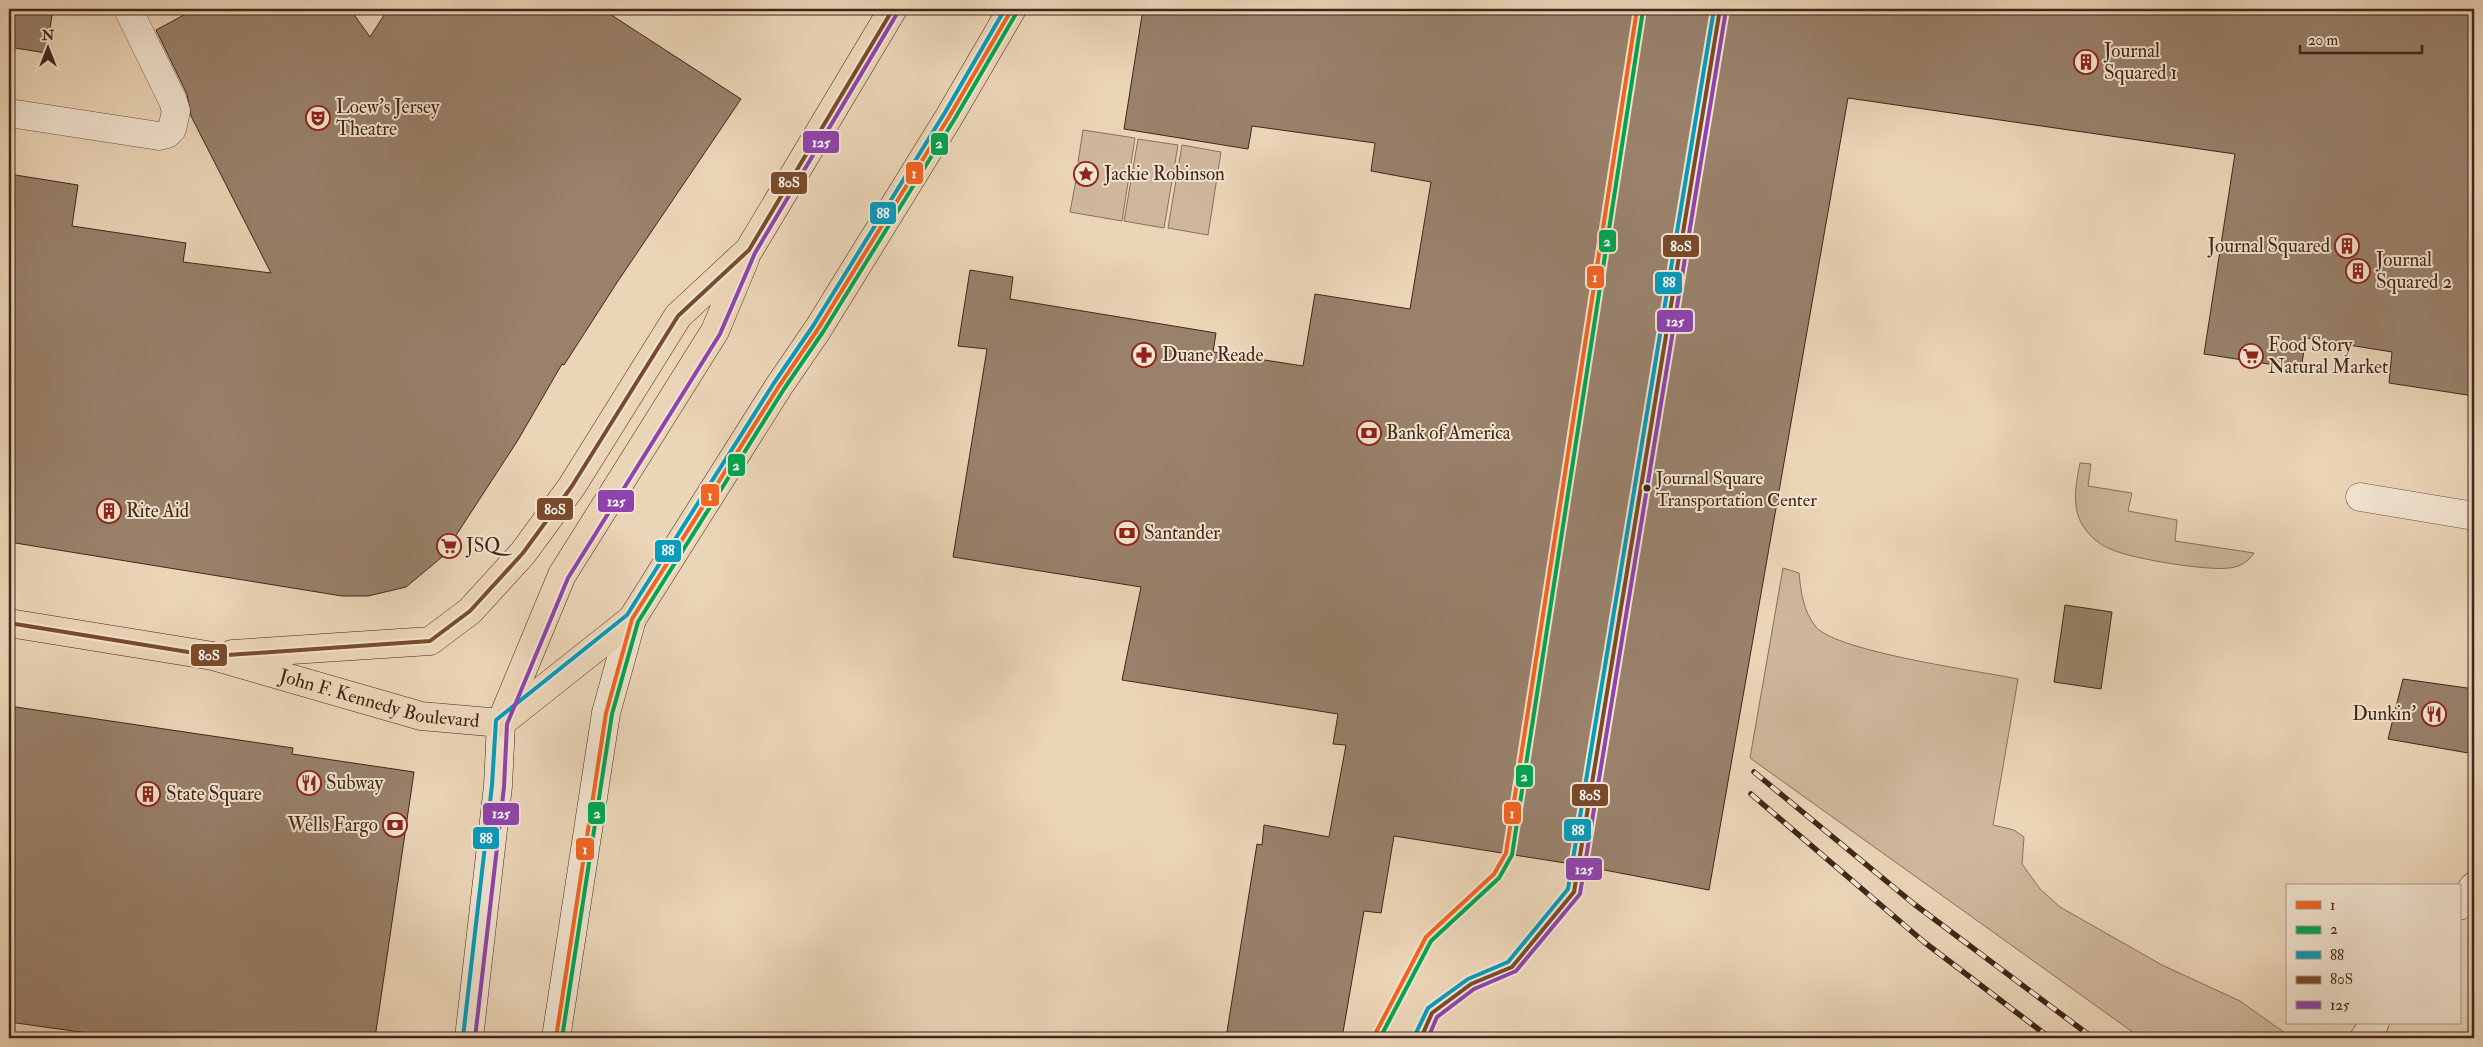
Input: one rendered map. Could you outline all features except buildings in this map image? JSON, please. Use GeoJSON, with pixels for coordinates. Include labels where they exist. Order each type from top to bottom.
{"type":"FeatureCollection","features":[{"type":"Feature","properties":{"kind":"main road","name":"John F. Kennedy Boulevard"},"geometry":{"type":"LineString","coordinates":[[213,656],[430,641],[464,616],[523,553],[572,486],[678,316],[749,250],[893,9]]}},
{"type":"Feature","properties":{"kind":"main road","name":"John F. Kennedy Boulevard"},"geometry":{"type":"LineString","coordinates":[[9,623],[213,656],[421,716],[501,723],[632,619],[779,386],[818,329],[949,117],[1009,11]]}},
{"type":"Feature","properties":{"kind":"main road"},"geometry":{"type":"LineString","coordinates":[[501,723],[562,575],[715,331],[749,250]]}},
{"type":"Feature","properties":{"kind":"street"},"geometry":{"type":"LineString","coordinates":[[9,113],[159,136],[166,134],[172,129],[175,120],[173,101],[128,9]]}},
{"type":"Feature","properties":{"kind":"street"},"geometry":{"type":"LineString","coordinates":[[2360,496],[2474,516]]}},
{"type":"Feature","properties":{"kind":"street"},"geometry":{"type":"LineString","coordinates":[[556,1038],[606,713],[632,619]]}},
{"type":"Feature","properties":{"kind":"street"},"geometry":{"type":"LineString","coordinates":[[469,1038],[498,786],[501,723]]}},
{"type":"Feature","properties":{"kind":"street"},"geometry":{"type":"LineString","coordinates":[[2460,905],[2474,886]]}},
{"type":"Feature","properties":{"kind":"street"},"geometry":{"type":"LineString","coordinates":[[2364,1038],[2374,1024]]}},
{"type":"Feature","properties":{"kind":"shaded area"},"geometry":{"type":"Polygon","coordinates":[[[1083,130],[1135,138],[1122,221],[1070,212],[1076,180],[1092,183],[1095,165],[1078,162],[1083,130]]]}},
{"type":"Feature","properties":{"kind":"shaded area"},"geometry":{"type":"Polygon","coordinates":[[[1138,139],[1178,145],[1164,228],[1124,221],[1138,139]]]}},
{"type":"Feature","properties":{"kind":"shaded area"},"geometry":{"type":"Polygon","coordinates":[[[1182,145],[1221,152],[1208,235],[1168,228],[1182,145]]]}},
{"type":"Feature","properties":{"kind":"shaded area"},"geometry":{"type":"Polygon","coordinates":[[[2080,463],[2091,464],[2088,486],[2132,493],[2128,511],[2177,520],[2175,541],[2254,553],[2240,565],[2205,568],[2153,560],[2123,553],[2104,546],[2089,534],[2079,519],[2076,495],[2080,463]]]}},
{"type":"Feature","properties":{"kind":"shaded area"},"geometry":{"type":"Polygon","coordinates":[[[1783,568],[1799,573],[1805,608],[1816,627],[1829,636],[1851,645],[1879,652],[1943,666],[2018,679],[1993,825],[2014,830],[2024,837],[2022,864],[2040,889],[2060,907],[2162,965],[2240,1001],[2292,1038],[2141,1038],[1750,758],[1783,568]]]}},
{"type":"Feature","properties":{"kind":"railway"},"geometry":{"type":"LineString","coordinates":[[1754,772],[1914,904],[2093,1038]]}},
{"type":"Feature","properties":{"kind":"railway"},"geometry":{"type":"LineString","coordinates":[[1751,794],[1924,942],[2050,1038]]}},
{"type":"Feature","properties":{"kind":"transit line","name":"80S"},"geometry":{"type":"LineString","coordinates":[[9,623],[213,656],[430,641],[470,611],[523,553],[572,486],[678,316],[749,250],[893,9]]}},
{"type":"Feature","properties":{"kind":"transit line","name":"88"},"geometry":{"type":"LineString","coordinates":[[463,1037],[492,785],[496,720],[627,615],[774,383],[813,326],[944,114],[1005,9]]}},
{"type":"Feature","properties":{"kind":"transit line","name":"1"},"geometry":{"type":"LineString","coordinates":[[556,1038],[606,713],[632,619],[779,386],[818,329],[949,117],[1012,9]]}},
{"type":"Feature","properties":{"kind":"transit line","name":"1"},"geometry":{"type":"LineString","coordinates":[[1373,1038],[1426,937],[1494,874],[1506,853],[1637,9]]}},
{"type":"Feature","properties":{"kind":"transit line","name":"88"},"geometry":{"type":"LineString","coordinates":[[1415,1035],[1428,1008],[1468,979],[1508,962],[1568,889],[1714,9]]}},
{"type":"Feature","properties":{"kind":"transit line","name":"80S"},"geometry":{"type":"LineString","coordinates":[[1421,1038],[1432,1013],[1471,984],[1512,967],[1574,892],[1720,9]]}},
{"type":"Feature","properties":{"kind":"transit line","name":"2"},"geometry":{"type":"LineString","coordinates":[[1380,1038],[1431,941],[1499,878],[1512,855],[1643,10]]}},
{"type":"Feature","properties":{"kind":"transit line","name":"125"},"geometry":{"type":"LineString","coordinates":[[1428,1038],[1437,1017],[1474,989],[1516,971],[1580,894],[1726,10]]}},
{"type":"Feature","properties":{"kind":"transit line","name":"125"},"geometry":{"type":"LineString","coordinates":[[475,1038],[504,787],[507,724],[568,578],[720,334],[755,253],[898,12]]}},
{"type":"Feature","properties":{"kind":"transit line","name":"2"},"geometry":{"type":"LineString","coordinates":[[562,1038],[612,714],[638,622],[784,389],[823,332],[954,120],[1017,12]]}},
{"type":"Feature","properties":{"kind":"place","name":"Journal Squared 1"},"geometry":{"type":"Point","coordinates":[2086,62]}},
{"type":"Feature","properties":{"kind":"place","name":"Loew's Jersey Theatre"},"geometry":{"type":"Point","coordinates":[318,118]}},
{"type":"Feature","properties":{"kind":"place","name":"Jackie Robinson"},"geometry":{"type":"Point","coordinates":[1086,174]}},
{"type":"Feature","properties":{"kind":"place","name":"Journal Squared"},"geometry":{"type":"Point","coordinates":[2347,246]}},
{"type":"Feature","properties":{"kind":"place","name":"Journal Squared 2"},"geometry":{"type":"Point","coordinates":[2358,271]}},
{"type":"Feature","properties":{"kind":"place","name":"Duane Reade"},"geometry":{"type":"Point","coordinates":[1144,355]}},
{"type":"Feature","properties":{"kind":"place","name":"Food Story Natural Market"},"geometry":{"type":"Point","coordinates":[2251,356]}},
{"type":"Feature","properties":{"kind":"place","name":"Bank of America"},"geometry":{"type":"Point","coordinates":[1369,433]}},
{"type":"Feature","properties":{"kind":"place","name":"Journal Square Transportation Center"},"geometry":{"type":"Point","coordinates":[1647,488]}},
{"type":"Feature","properties":{"kind":"place","name":"Rite Aid"},"geometry":{"type":"Point","coordinates":[109,511]}},
{"type":"Feature","properties":{"kind":"place","name":"Santander"},"geometry":{"type":"Point","coordinates":[1127,533]}},
{"type":"Feature","properties":{"kind":"place","name":"JSQ"},"geometry":{"type":"Point","coordinates":[449,546]}},
{"type":"Feature","properties":{"kind":"place","name":"Dunkin'"},"geometry":{"type":"Point","coordinates":[2434,714]}},
{"type":"Feature","properties":{"kind":"place","name":"Subway"},"geometry":{"type":"Point","coordinates":[309,783]}},
{"type":"Feature","properties":{"kind":"place","name":"State Square"},"geometry":{"type":"Point","coordinates":[148,794]}},
{"type":"Feature","properties":{"kind":"place","name":"Wells Fargo"},"geometry":{"type":"Point","coordinates":[395,825]}}]}
